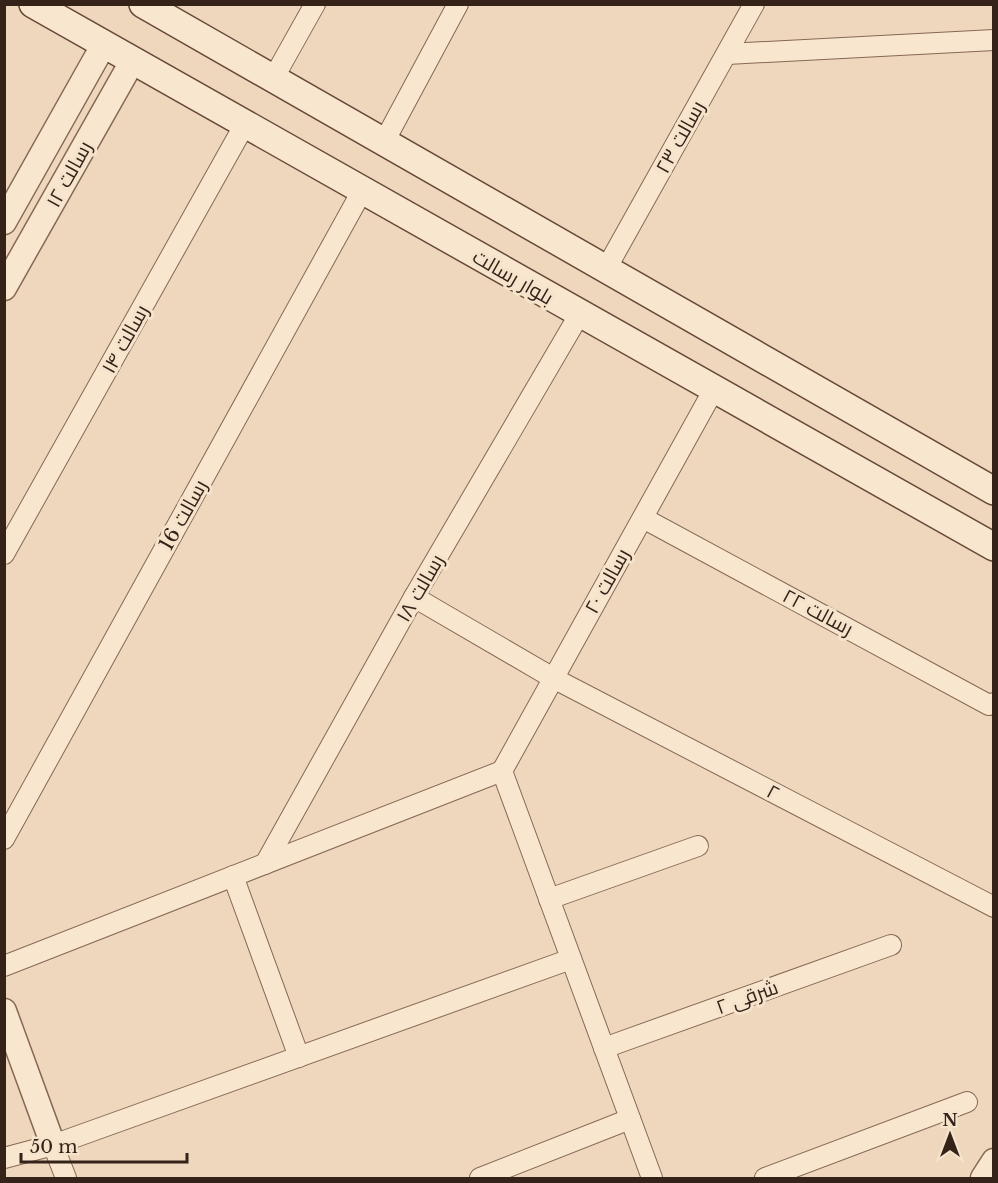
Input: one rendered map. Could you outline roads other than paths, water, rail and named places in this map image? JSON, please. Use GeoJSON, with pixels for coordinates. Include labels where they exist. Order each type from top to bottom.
{"type":"FeatureCollection","features":[{"type":"Feature","properties":{"kind":"main road","name":"بلوار رسالت"},"geometry":{"type":"LineString","coordinates":[[33,4],[993,548]]}},
{"type":"Feature","properties":{"kind":"main road"},"geometry":{"type":"LineString","coordinates":[[143,4],[993,491]]}},
{"type":"Feature","properties":{"kind":"street"},"geometry":{"type":"LineString","coordinates":[[273,79],[315,4]]}},
{"type":"Feature","properties":{"kind":"street"},"geometry":{"type":"LineString","coordinates":[[384,142],[458,4]]}},
{"type":"Feature","properties":{"kind":"street","name":"رسالت ۲۳"},"geometry":{"type":"LineString","coordinates":[[606,269],[754,4]]}},
{"type":"Feature","properties":{"kind":"street"},"geometry":{"type":"LineString","coordinates":[[726,54],[993,40]]}},
{"type":"Feature","properties":{"kind":"street","name":"رسالت ۱۲"},"geometry":{"type":"LineString","coordinates":[[4,222],[104,44]]}},
{"type":"Feature","properties":{"kind":"street","name":"رسالت ۱۲"},"geometry":{"type":"LineString","coordinates":[[4,288],[133,60]]}},
{"type":"Feature","properties":{"kind":"street","name":"رسالت ۱۴"},"geometry":{"type":"LineString","coordinates":[[4,554],[245,124]]}},
{"type":"Feature","properties":{"kind":"street","name":"رسالت 16"},"geometry":{"type":"LineString","coordinates":[[4,839],[362,191]]}},
{"type":"Feature","properties":{"kind":"street","name":"رسالت ۱۸"},"geometry":{"type":"LineString","coordinates":[[266,864],[414,597],[579,315]]}},
{"type":"Feature","properties":{"kind":"street","name":"رسالت ۲۰"},"geometry":{"type":"LineString","coordinates":[[502,771],[713,391]]}},
{"type":"Feature","properties":{"kind":"street","name":"رسالت ۲۲"},"geometry":{"type":"LineString","coordinates":[[643,518],[989,705],[993,704]]}},
{"type":"Feature","properties":{"kind":"street","name":"۲"},"geometry":{"type":"LineString","coordinates":[[414,597],[553,678],[993,907]]}},
{"type":"Feature","properties":{"kind":"street"},"geometry":{"type":"LineString","coordinates":[[4,966],[502,771],[652,1179]]}},
{"type":"Feature","properties":{"kind":"street"},"geometry":{"type":"LineString","coordinates":[[549,899],[698,846]]}},
{"type":"Feature","properties":{"kind":"street"},"geometry":{"type":"LineString","coordinates":[[233,876],[299,1057]]}},
{"type":"Feature","properties":{"kind":"street","name":"۲ شرقی"},"geometry":{"type":"LineString","coordinates":[[604,1048],[891,945]]}},
{"type":"Feature","properties":{"kind":"street"},"geometry":{"type":"LineString","coordinates":[[4,1158],[53,1145],[571,959]]}},
{"type":"Feature","properties":{"kind":"street"},"geometry":{"type":"LineString","coordinates":[[4,1011],[66,1179]]}},
{"type":"Feature","properties":{"kind":"street"},"geometry":{"type":"LineString","coordinates":[[765,1179],[967,1102]]}},
{"type":"Feature","properties":{"kind":"street"},"geometry":{"type":"LineString","coordinates":[[480,1179],[630,1119]]}},
{"type":"Feature","properties":{"kind":"street"},"geometry":{"type":"LineString","coordinates":[[983,1179],[993,1161]]}}]}
